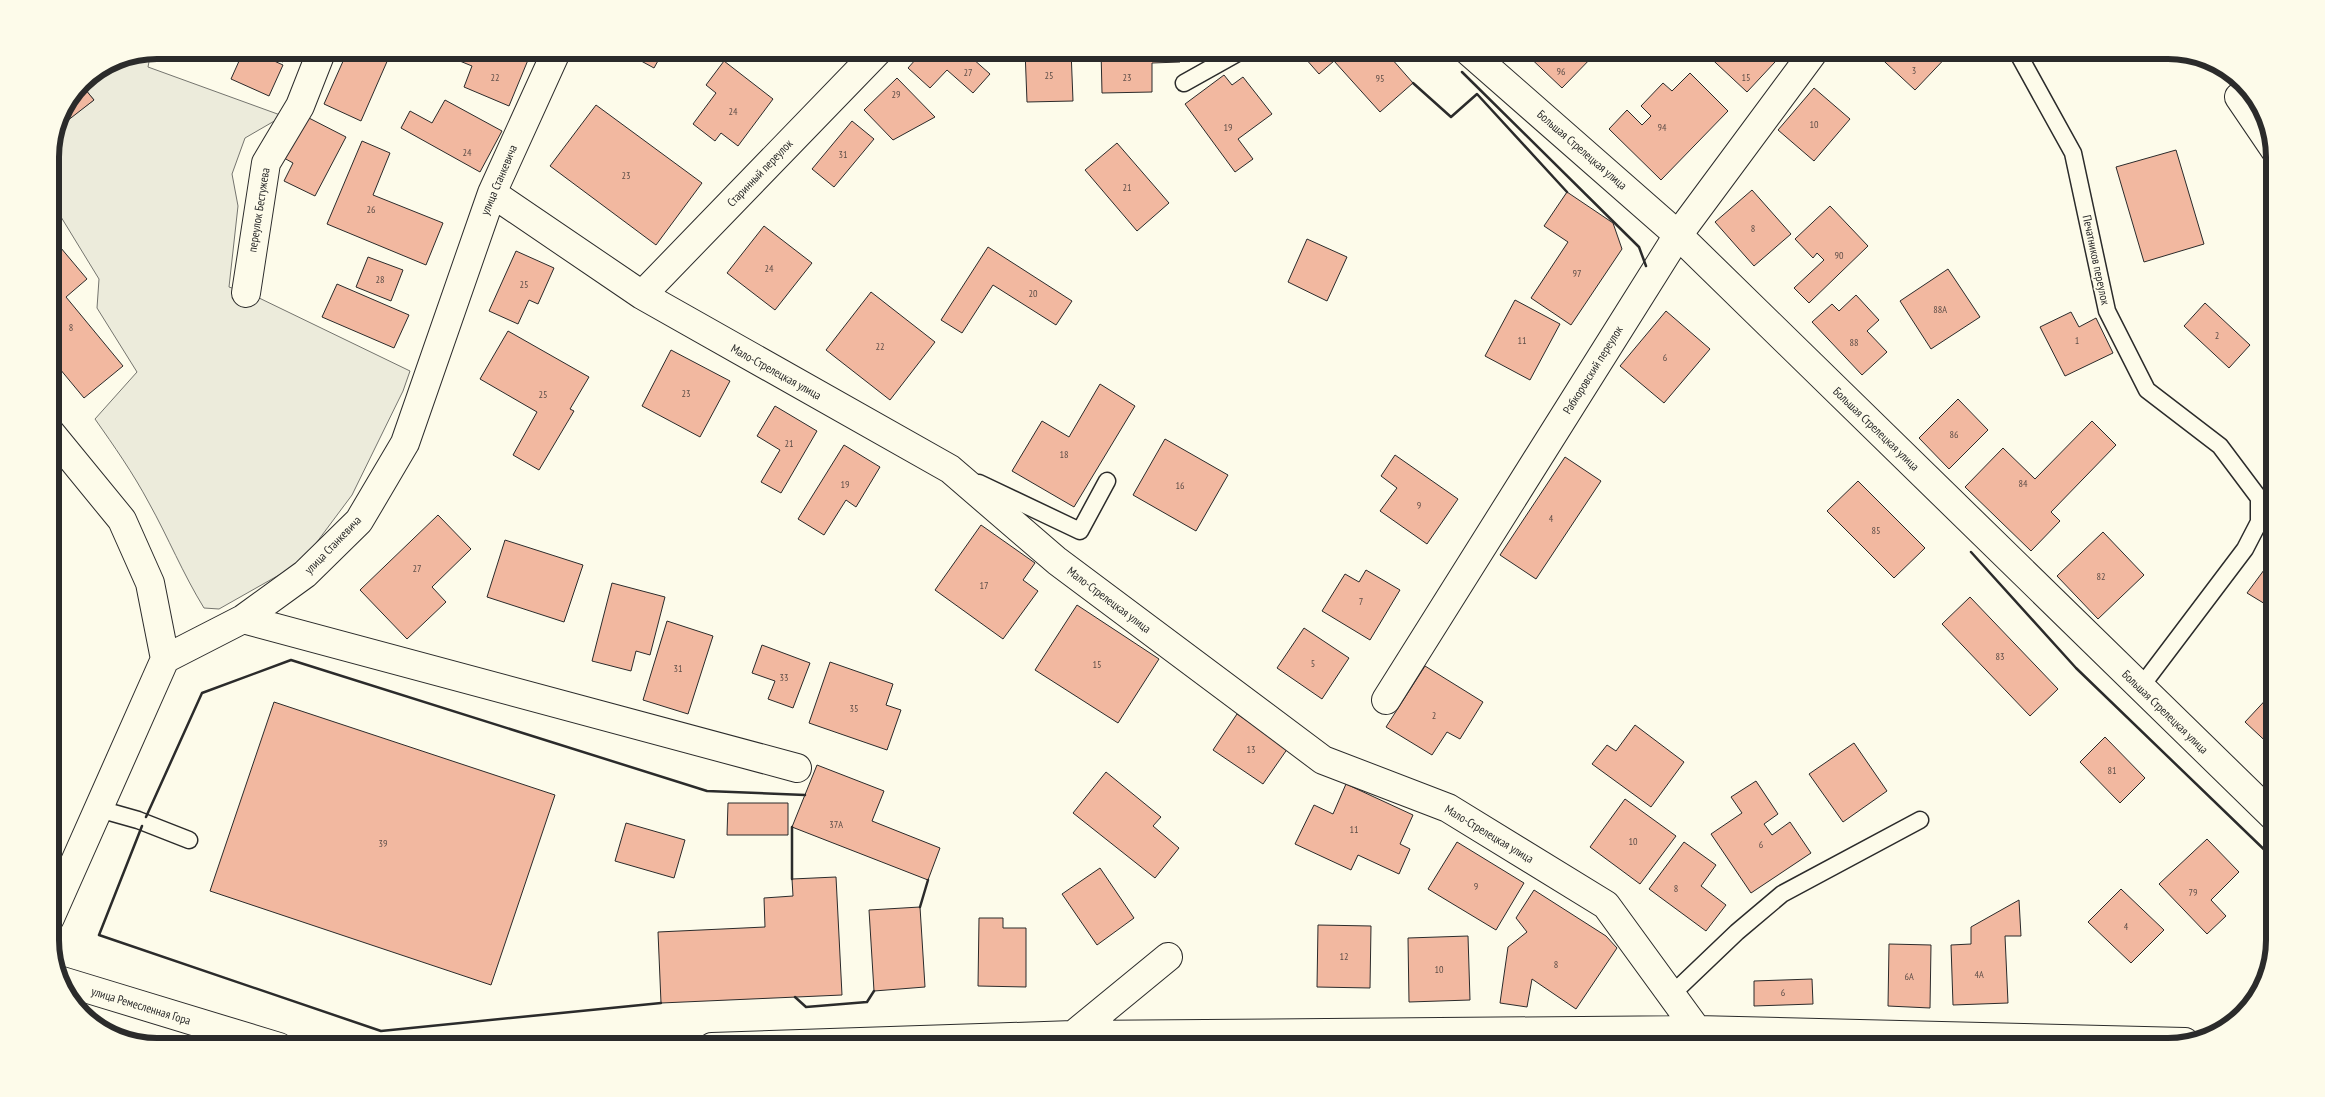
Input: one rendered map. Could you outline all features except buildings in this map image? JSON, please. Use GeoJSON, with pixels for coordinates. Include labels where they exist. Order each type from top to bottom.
{"type":"FeatureCollection","features":[{"type":"Feature","properties":{"kind":"street","name":"переулок Бестужева"},"geometry":{"type":"LineString","coordinates":[[246,293],[266,163],[300,106],[318,59]]}},
{"type":"Feature","properties":{"kind":"street","name":"улица Станкевича"},"geometry":{"type":"LineString","coordinates":[[165,659],[243,619],[305,574],[359,521],[405,443],[492,193],[553,59]]}},
{"type":"Feature","properties":{"kind":"street","name":"Старинный переулок"},"geometry":{"type":"LineString","coordinates":[[642,295],[870,59]]}},
{"type":"Feature","properties":{"kind":"street","name":"Большая Стрелецкая улица"},"geometry":{"type":"LineString","coordinates":[[1477,59],[1678,235],[2266,809]]}},
{"type":"Feature","properties":{"kind":"street","name":"Рабкоровский переулок"},"geometry":{"type":"LineString","coordinates":[[1386,700],[1678,235],[1808,59]]}},
{"type":"Feature","properties":{"kind":"street"},"geometry":{"type":"LineString","coordinates":[[2239,97],[2263,132]]}},
{"type":"Feature","properties":{"kind":"street","name":"Мало-Стрелецкая улица"},"geometry":{"type":"LineString","coordinates":[[492,193],[642,295],[950,469],[1057,561],[1323,760],[1448,808],[1606,905],[1697,1030]]}},
{"type":"Feature","properties":{"kind":"street"},"geometry":{"type":"LineString","coordinates":[[59,443],[122,520],[150,583],[165,659],[59,898]]}},
{"type":"Feature","properties":{"kind":"street"},"geometry":{"type":"LineString","coordinates":[[243,619],[797,768]]}},
{"type":"Feature","properties":{"kind":"street"},"geometry":{"type":"LineString","coordinates":[[1073,1035],[1168,957]]}},
{"type":"Feature","properties":{"kind":"street","name":"улица Ремесленная Гора"},"geometry":{"type":"LineString","coordinates":[[69,983],[249,1038]]}},
{"type":"Feature","properties":{"kind":"street"},"geometry":{"type":"LineString","coordinates":[[983,1038],[1073,1035],[1697,1030],[2022,1038]]}},
{"type":"Feature","properties":{"kind":"lane"},"geometry":{"type":"LineString","coordinates":[[1184,83],[1227,59]]}},
{"type":"Feature","properties":{"kind":"lane","name":"Печатников переулок"},"geometry":{"type":"LineString","coordinates":[[2021,59],[2073,153],[2108,311],[2147,390],[2220,446],[2259,498],[2259,522],[2245,549],[2140,688]]}},
{"type":"Feature","properties":{"kind":"lane"},"geometry":{"type":"LineString","coordinates":[[950,469],[1080,531],[1108,481]]}},
{"type":"Feature","properties":{"kind":"lane"},"geometry":{"type":"LineString","coordinates":[[99,809],[138,820],[188,840]]}},
{"type":"Feature","properties":{"kind":"lane"},"geometry":{"type":"LineString","coordinates":[[1671,995],[1736,932],[1782,894],[1920,820]]}},
{"type":"Feature","properties":{"kind":"shaded area"},"geometry":{"type":"Polygon","coordinates":[[[149,60],[148,67],[283,116],[245,138],[232,174],[238,206],[229,287],[255,296],[410,371],[403,391],[352,495],[302,562],[219,609],[204,608],[143,492],[95,419],[137,372],[97,308],[99,279],[59,214],[59,150],[62,131],[66,119],[94,100],[85,89],[102,75],[131,62],[149,60]]]}},
{"type":"Feature","properties":{"kind":"wall"},"geometry":{"type":"LineString","coordinates":[[1462,72],[1639,247],[1646,266]]}},
{"type":"Feature","properties":{"kind":"wall"},"geometry":{"type":"LineString","coordinates":[[1413,83],[1451,117],[1477,94],[1567,192]]}},
{"type":"Feature","properties":{"kind":"wall"},"geometry":{"type":"LineString","coordinates":[[1971,552],[2076,668],[2266,851]]}},
{"type":"Feature","properties":{"kind":"wall"},"geometry":{"type":"LineString","coordinates":[[146,817],[202,693],[291,660],[707,791],[805,795]]}},
{"type":"Feature","properties":{"kind":"wall"},"geometry":{"type":"LineString","coordinates":[[142,826],[99,935],[381,1031],[661,1003]]}},
{"type":"Feature","properties":{"kind":"wall"},"geometry":{"type":"LineString","coordinates":[[792,827],[792,879]]}},
{"type":"Feature","properties":{"kind":"wall"},"geometry":{"type":"LineString","coordinates":[[920,907],[928,880]]}},
{"type":"Feature","properties":{"kind":"wall"},"geometry":{"type":"LineString","coordinates":[[795,997],[806,1007],[867,1002],[874,991]]}}]}
